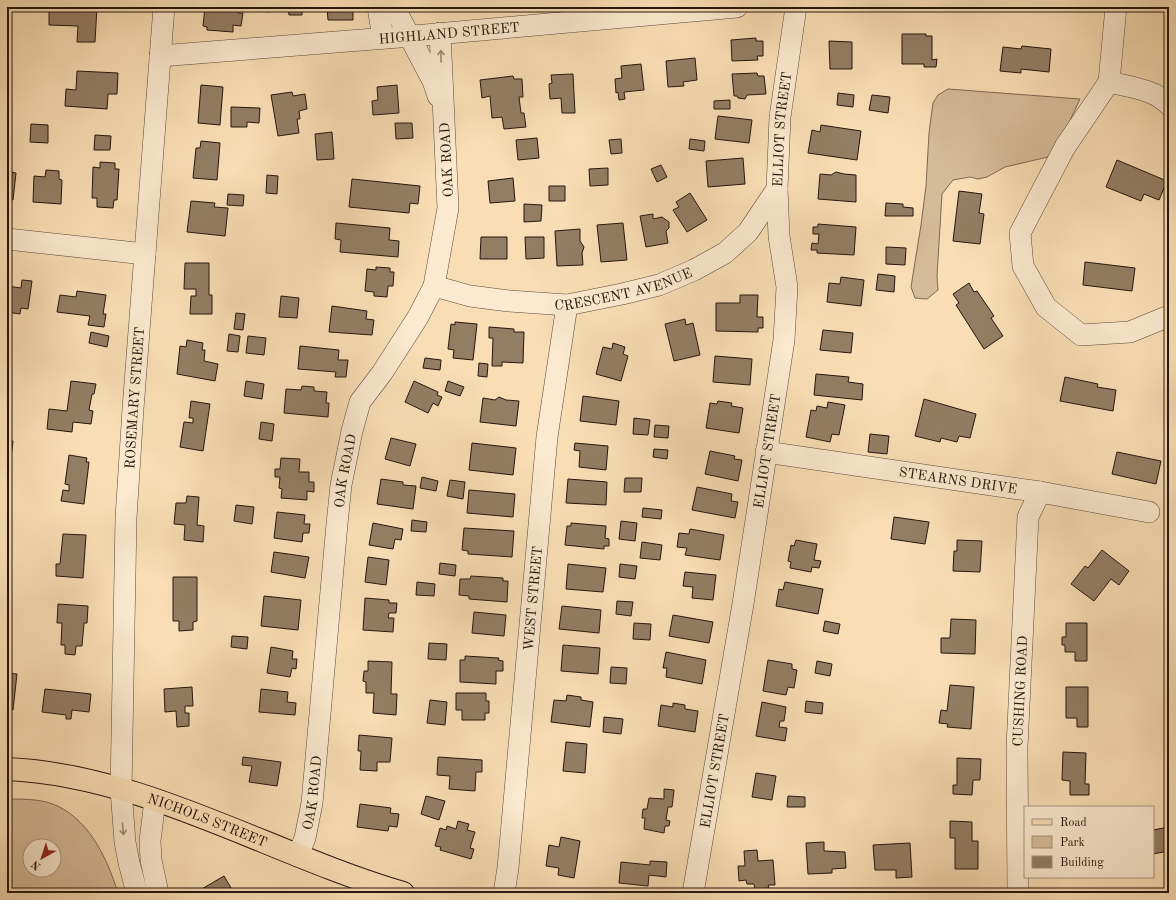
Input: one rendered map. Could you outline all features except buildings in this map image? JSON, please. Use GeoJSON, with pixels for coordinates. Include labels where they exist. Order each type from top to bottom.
{"type":"FeatureCollection","features":[{"type":"Feature","properties":{"kind":"main road","name":"NICHOLS STREET"},"geometry":{"type":"LineString","coordinates":[[7,769],[53,774],[87,780],[155,800],[210,820],[298,856],[403,893]]}},
{"type":"Feature","properties":{"kind":"street","name":"ROSEMARY STREET"},"geometry":{"type":"LineString","coordinates":[[137,893],[128,863],[121,790],[126,518],[164,7]]}},
{"type":"Feature","properties":{"kind":"street"},"geometry":{"type":"LineString","coordinates":[[378,7],[383,38]]}},
{"type":"Feature","properties":{"kind":"street","name":"OAK ROAD"},"geometry":{"type":"LineString","coordinates":[[394,7],[433,81],[443,108]]}},
{"type":"Feature","properties":{"kind":"street","name":"HIGHLAND STREET"},"geometry":{"type":"LineString","coordinates":[[160,56],[737,7]]}},
{"type":"Feature","properties":{"kind":"street","name":"ELLIOT STREET"},"geometry":{"type":"LineString","coordinates":[[693,893],[743,604],[784,340],[787,287],[779,236],[777,189],[780,117],[796,7]]}},
{"type":"Feature","properties":{"kind":"street"},"geometry":{"type":"LineString","coordinates":[[1116,7],[1109,82],[1066,147],[1020,233],[1023,266],[1046,307],[1081,335],[1130,332],[1169,316]]}},
{"type":"Feature","properties":{"kind":"street","name":"OAK ROAD"},"geometry":{"type":"LineString","coordinates":[[298,856],[305,838],[312,803],[341,485],[352,431],[360,402],[382,373],[418,317],[434,286],[448,208],[440,33]]}},
{"type":"Feature","properties":{"kind":"street"},"geometry":{"type":"LineString","coordinates":[[1109,82],[1140,89],[1163,99],[1169,104]]}},
{"type":"Feature","properties":{"kind":"street","name":"CRESCENT AVENUE"},"geometry":{"type":"LineString","coordinates":[[434,286],[470,296],[509,301],[567,305],[659,285],[694,270],[725,253],[748,232],[777,189]]}},
{"type":"Feature","properties":{"kind":"street"},"geometry":{"type":"LineString","coordinates":[[7,238],[145,254]]}},
{"type":"Feature","properties":{"kind":"street","name":"WEST STREET"},"geometry":{"type":"LineString","coordinates":[[504,893],[508,868],[547,437],[567,305]]}},
{"type":"Feature","properties":{"kind":"street","name":"STEARNS DRIVE"},"geometry":{"type":"LineString","coordinates":[[766,452],[1040,492],[1149,512]]}},
{"type":"Feature","properties":{"kind":"street","name":"CUSHING ROAD"},"geometry":{"type":"LineString","coordinates":[[1018,893],[1017,747],[1028,517],[1040,492]]}},
{"type":"Feature","properties":{"kind":"street"},"geometry":{"type":"LineString","coordinates":[[155,800],[150,841],[151,860],[158,893]]}},
{"type":"Feature","properties":{"kind":"green space"},"geometry":{"type":"Polygon","coordinates":[[[948,89],[1080,99],[1055,153],[1048,157],[1005,167],[987,177],[978,179],[970,177],[953,180],[942,194],[937,276],[938,290],[927,299],[915,298],[911,287],[926,186],[929,133],[933,103],[938,95],[948,89]]]}},
{"type":"Feature","properties":{"kind":"green space"},"geometry":{"type":"Polygon","coordinates":[[[7,799],[34,800],[50,803],[63,809],[75,818],[85,828],[102,853],[118,893],[7,893],[7,799]]]}}]}
